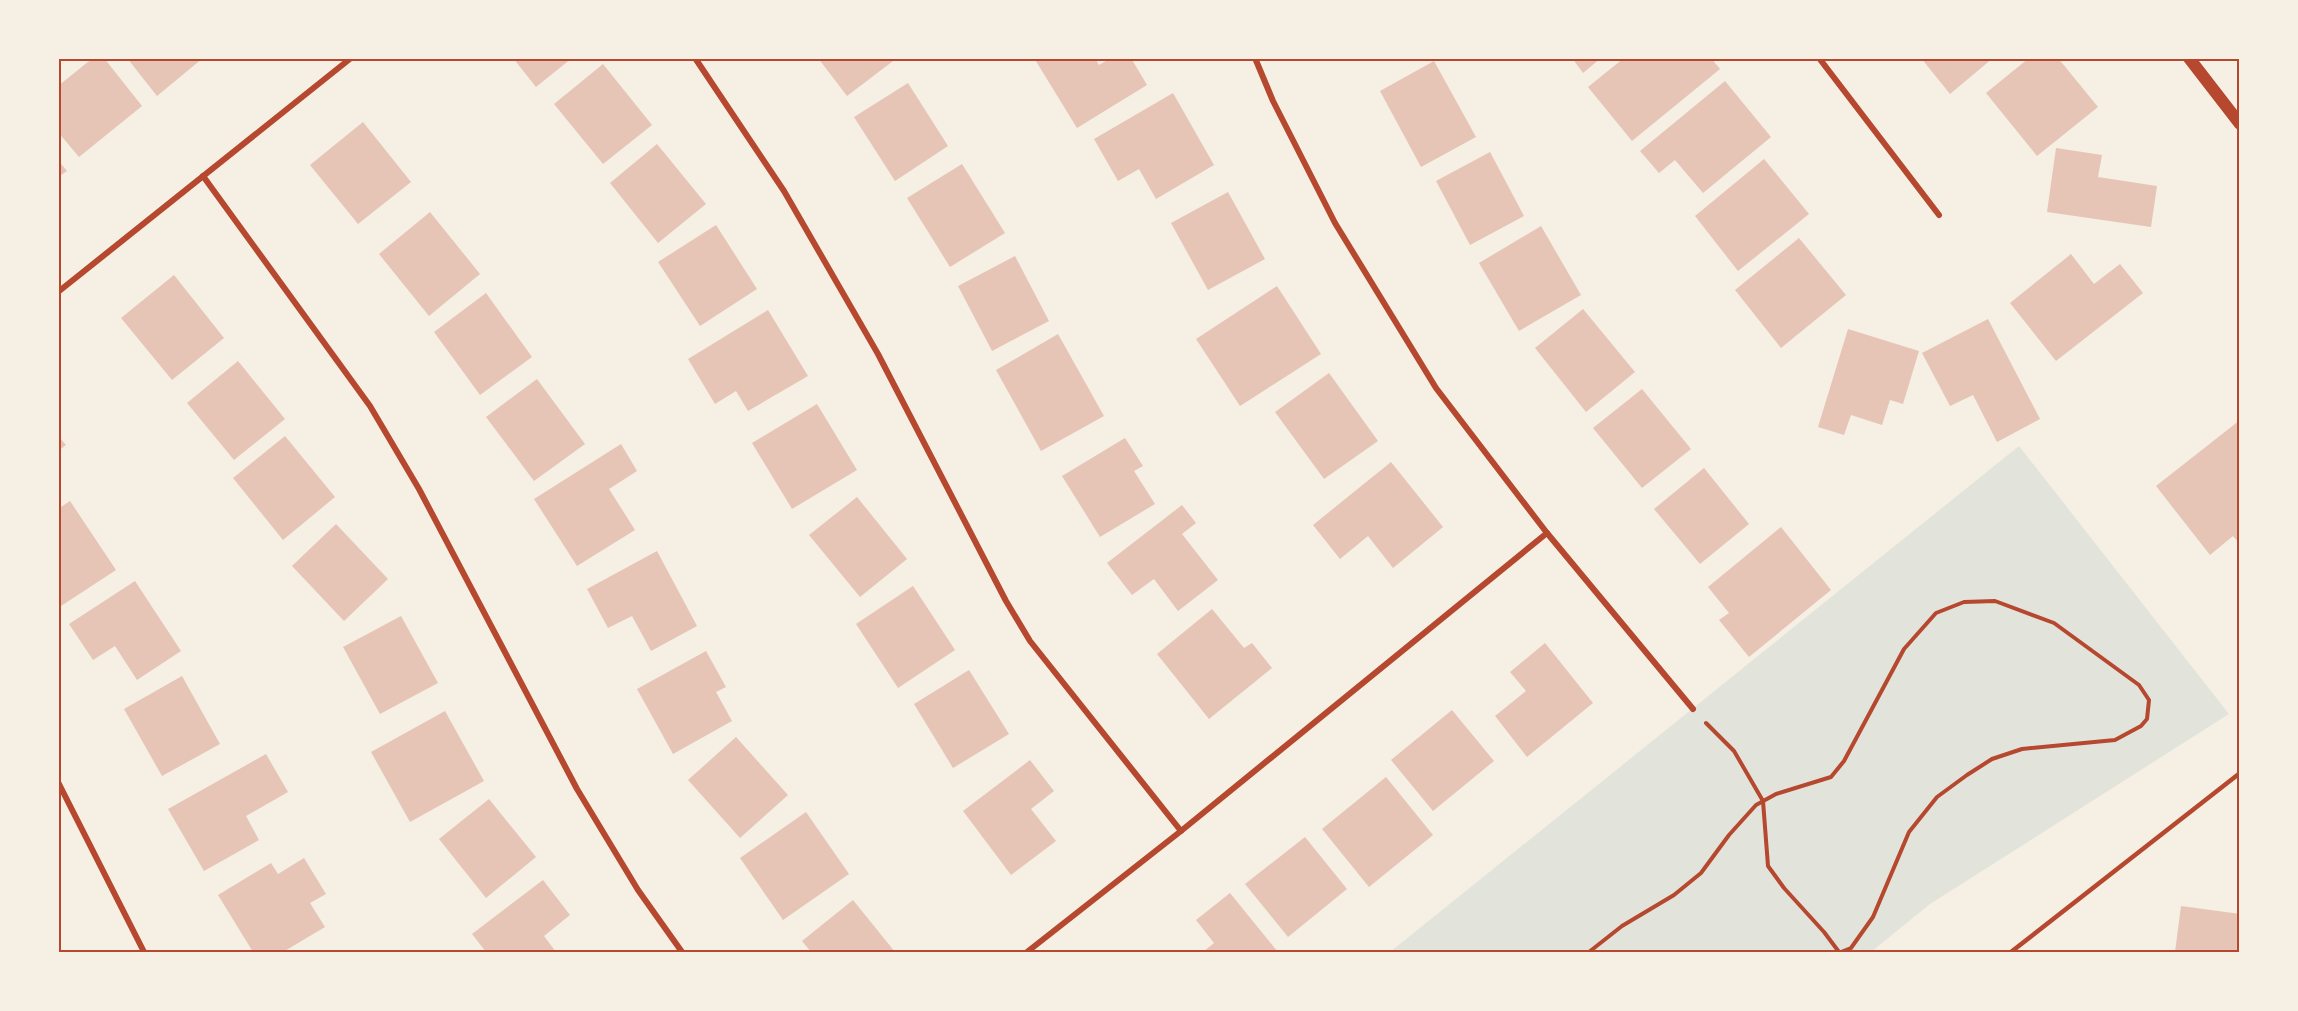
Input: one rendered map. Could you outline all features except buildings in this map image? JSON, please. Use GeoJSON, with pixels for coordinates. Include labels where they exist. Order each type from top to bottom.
{"type":"FeatureCollection","features":[{"type":"Feature","properties":{"kind":"main road"},"geometry":{"type":"LineString","coordinates":[[2189,58],[2240,124]]}},
{"type":"Feature","properties":{"kind":"street"},"geometry":{"type":"LineString","coordinates":[[58,292],[351,58]]}},
{"type":"Feature","properties":{"kind":"street"},"geometry":{"type":"LineString","coordinates":[[695,58],[784,190],[878,354],[1006,601],[1030,641],[1181,831]]}},
{"type":"Feature","properties":{"kind":"street"},"geometry":{"type":"LineString","coordinates":[[1255,58],[1273,101],[1335,223],[1436,388],[1547,532],[1693,710]]}},
{"type":"Feature","properties":{"kind":"street"},"geometry":{"type":"LineString","coordinates":[[1819,58],[1939,215]]}},
{"type":"Feature","properties":{"kind":"street"},"geometry":{"type":"LineString","coordinates":[[203,176],[370,406],[419,489],[577,789],[638,890],[682,952]]}},
{"type":"Feature","properties":{"kind":"street"},"geometry":{"type":"LineString","coordinates":[[1027,952],[1181,831],[1547,532]]}},
{"type":"Feature","properties":{"kind":"street"},"geometry":{"type":"LineString","coordinates":[[58,782],[144,952]]}},
{"type":"Feature","properties":{"kind":"lane"},"geometry":{"type":"LineString","coordinates":[[2011,952],[2240,773]]}},
{"type":"Feature","properties":{"kind":"path"},"geometry":{"type":"LineString","coordinates":[[1589,952],[1622,926],[1674,895],[1701,873],[1729,835],[1756,805],[1763,801],[1776,794],[1831,777],[1844,761],[1904,649],[1936,613],[1964,602],[1995,601],[2054,623],[2139,685],[2149,700],[2147,719],[2141,726],[2115,740],[2022,749],[1992,759],[1937,797],[1909,832],[1873,917],[1851,948],[1840,952],[1784,888],[1768,866],[1763,801],[1734,751],[1693,710]]}},
{"type":"Feature","properties":{"kind":"shaded area"},"geometry":{"type":"Polygon","coordinates":[[[2019,446],[2229,714],[1930,904],[1871,952],[1390,952],[2019,446]]]}}]}
